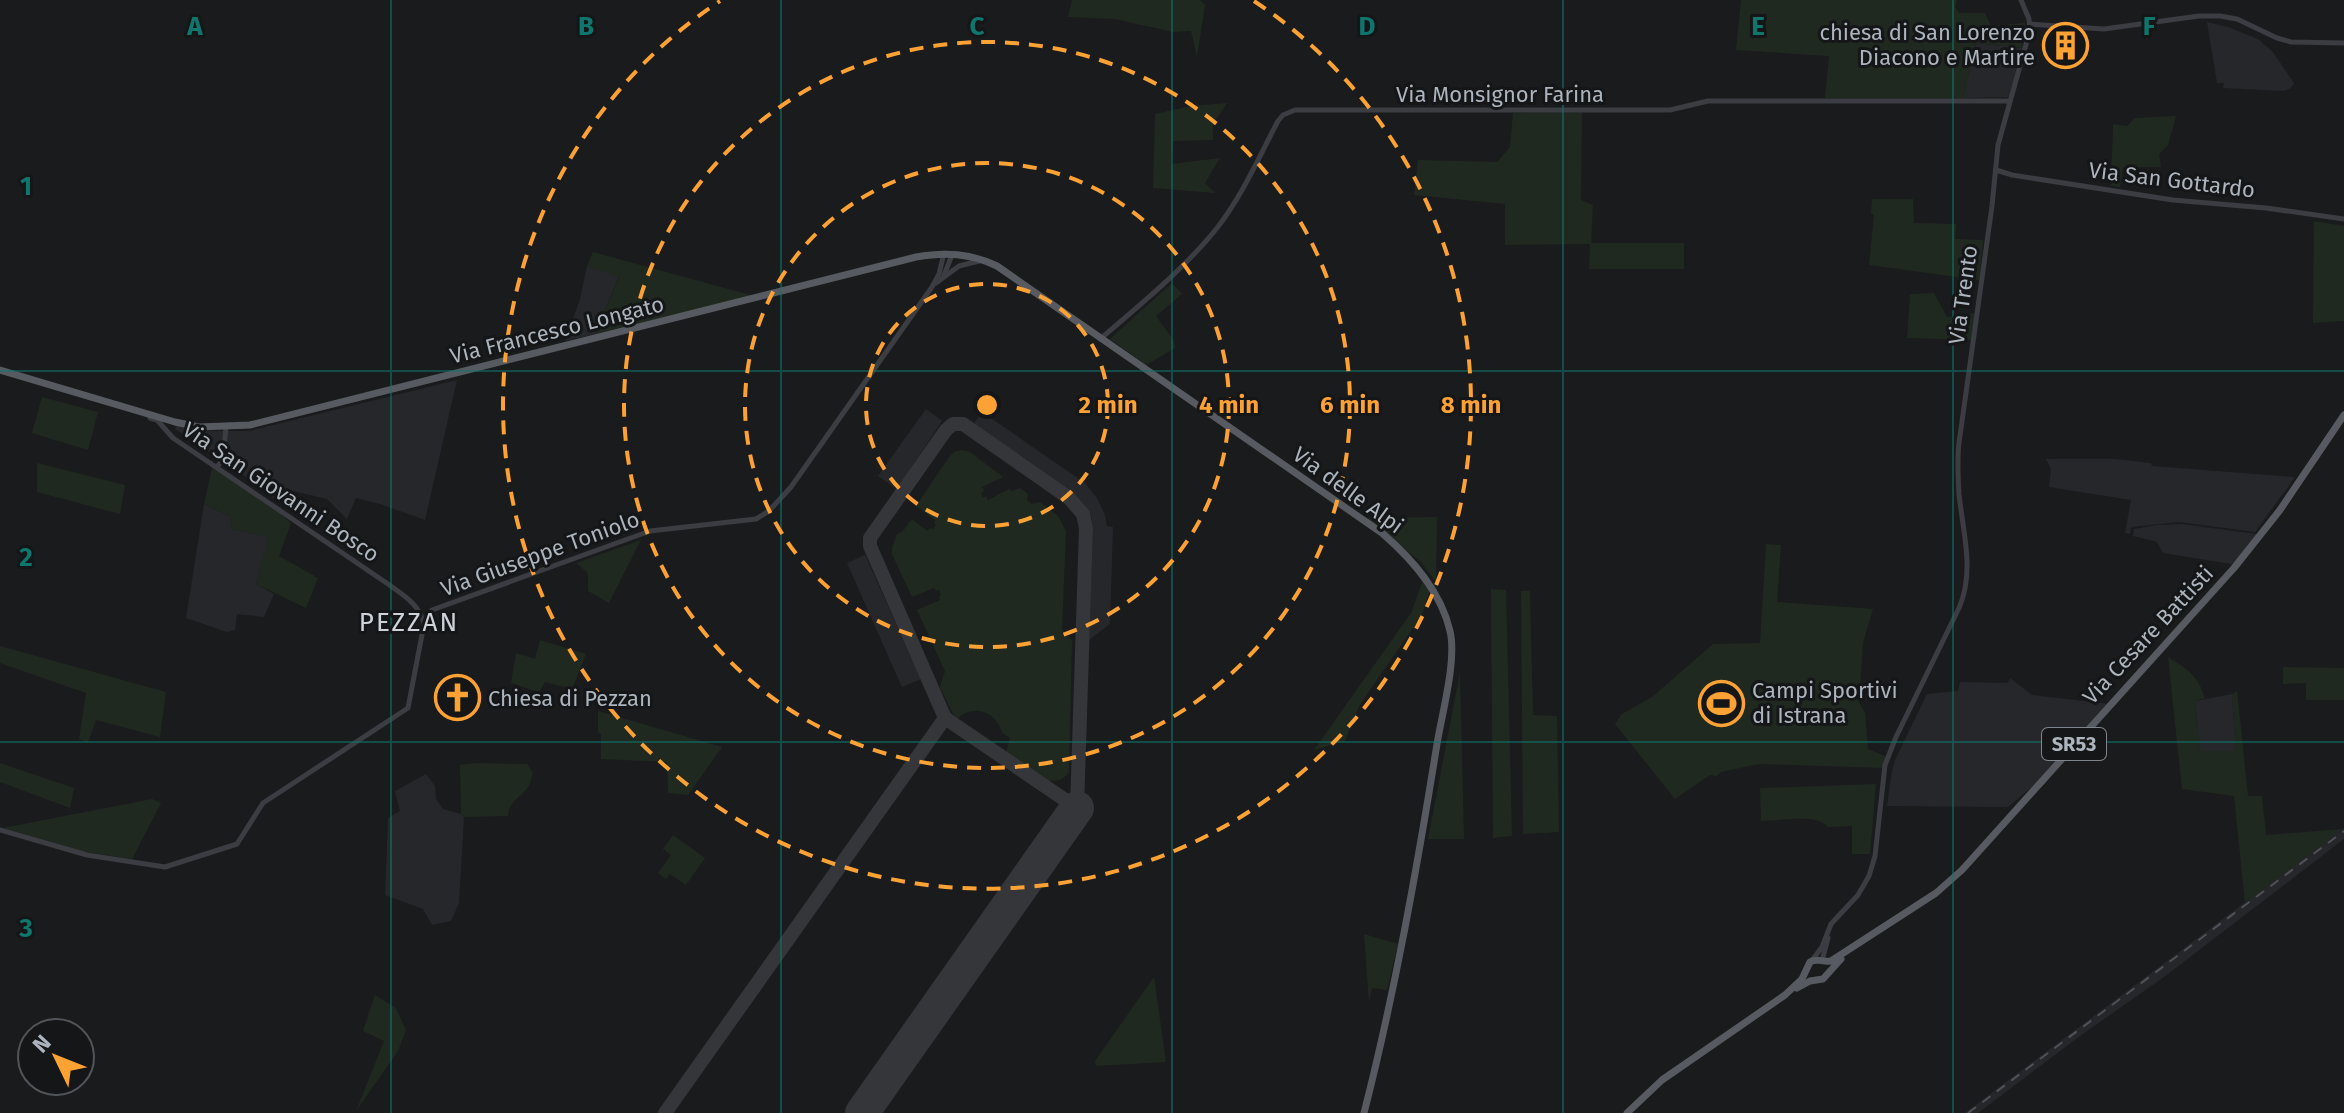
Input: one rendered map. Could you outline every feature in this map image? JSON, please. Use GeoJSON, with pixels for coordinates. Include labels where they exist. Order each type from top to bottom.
{"type":"FeatureCollection","features":[{"type":"Feature","properties":{"kind":"main road","name":"Via Francesco Longato"},"geometry":{"type":"LineString","coordinates":[[0,370],[199,427],[226,427],[277,419],[930,254],[963,254],[989,262]]}},
{"type":"Feature","properties":{"kind":"main road","name":"Via delle Alpi"},"geometry":{"type":"LineString","coordinates":[[989,262],[1382,533],[1421,574],[1445,614],[1453,649],[1421,840],[1364,1113]]}},
{"type":"Feature","properties":{"kind":"main road","name":"Via Cesare Battisti"},"geometry":{"type":"LineString","coordinates":[[1823,961],[1830,961],[1865,940],[1936,893],[1962,870],[2208,598],[2278,513],[2344,415]]}},
{"type":"Feature","properties":{"kind":"main road","name":"Via Cesare Battisti"},"geometry":{"type":"LineString","coordinates":[[1785,995],[1813,981],[1822,980],[1865,940]]}},
{"type":"Feature","properties":{"kind":"main road","name":"Via Cesare Battisti"},"geometry":{"type":"LineString","coordinates":[[1627,1113],[1666,1077],[1785,995],[1802,980],[1812,960]]}},
{"type":"Feature","properties":{"kind":"main road"},"geometry":{"type":"LineString","coordinates":[[1812,960],[1823,961],[1827,973]]}},
{"type":"Feature","properties":{"kind":"main road"},"geometry":{"type":"LineString","coordinates":[[1806,972],[1813,981]]}},
{"type":"Feature","properties":{"kind":"street"},"geometry":{"type":"LineString","coordinates":[[2021,0],[2030,24],[2092,29],[2220,16],[2237,19],[2291,42],[2344,43]]}},
{"type":"Feature","properties":{"kind":"street","name":"Via Trento"},"geometry":{"type":"LineString","coordinates":[[1828,929],[1858,895],[1869,876],[1875,856],[1885,765],[1963,598],[1968,574],[1958,451],[2000,136],[2030,24]]}},
{"type":"Feature","properties":{"kind":"street","name":"Via Monsignor Farina"},"geometry":{"type":"LineString","coordinates":[[1100,339],[1207,240],[1247,180],[1278,121],[1295,110],[1670,110],[1708,101],[2010,101]]}},
{"type":"Feature","properties":{"kind":"street","name":"Via San Gottardo"},"geometry":{"type":"LineString","coordinates":[[1996,170],[2173,200],[2344,219]]}},
{"type":"Feature","properties":{"kind":"street"},"geometry":{"type":"LineString","coordinates":[[941,279],[946,272],[948,253]]}},
{"type":"Feature","properties":{"kind":"street","name":"Via Giuseppe Toniolo"},"geometry":{"type":"LineString","coordinates":[[0,830],[87,855],[165,867],[237,844],[263,803],[408,708],[424,624],[423,611],[650,531],[756,519],[769,511],[791,487],[932,287],[948,253]]}},
{"type":"Feature","properties":{"kind":"street"},"geometry":{"type":"LineString","coordinates":[[930,254],[942,265]]}},
{"type":"Feature","properties":{"kind":"street","name":"Via Giuseppe Toniolo"},"geometry":{"type":"LineString","coordinates":[[932,287],[965,263],[989,262]]}},
{"type":"Feature","properties":{"kind":"street","name":"Via San Giovanni Bosco"},"geometry":{"type":"LineString","coordinates":[[132,409],[157,420],[173,438],[423,611]]}},
{"type":"Feature","properties":{"kind":"street"},"geometry":{"type":"LineString","coordinates":[[217,467],[223,459],[226,427]]}},
{"type":"Feature","properties":{"kind":"street"},"geometry":{"type":"LineString","coordinates":[[1812,960],[1822,948],[1828,929]]}},
{"type":"Feature","properties":{"kind":"street"},"geometry":{"type":"LineString","coordinates":[[1823,961],[1828,929]]}},
{"type":"Feature","properties":{"kind":"shaded area"},"geometry":{"type":"Polygon","coordinates":[[[1072,0],[1200,0],[1205,5],[1197,57],[1191,31],[1173,32],[1115,19],[1068,17],[1072,0]]]}},
{"type":"Feature","properties":{"kind":"shaded area"},"geometry":{"type":"Polygon","coordinates":[[[1741,0],[1957,0],[1955,7],[1959,13],[1985,13],[1991,26],[2025,23],[2026,28],[2022,48],[1976,43],[1963,98],[1825,98],[1829,56],[1736,50],[1741,0]]]}},
{"type":"Feature","properties":{"kind":"shaded area"},"geometry":{"type":"Polygon","coordinates":[[[2207,22],[2258,39],[2273,52],[2294,83],[2291,88],[2284,91],[2223,88],[2224,83],[2217,83],[2207,22]]]}},
{"type":"Feature","properties":{"kind":"shaded area"},"geometry":{"type":"Polygon","coordinates":[[[1976,43],[2022,48],[2009,97],[1963,98],[1976,43]]]}},
{"type":"Feature","properties":{"kind":"shaded area"},"geometry":{"type":"Polygon","coordinates":[[[1227,103],[1213,124],[1213,140],[1173,141],[1171,164],[1220,158],[1205,183],[1215,193],[1153,188],[1155,114],[1191,106],[1227,103]]]}},
{"type":"Feature","properties":{"kind":"shaded area"},"geometry":{"type":"Polygon","coordinates":[[[1582,112],[1581,200],[1593,205],[1591,243],[1684,243],[1684,269],[1589,269],[1590,244],[1505,245],[1505,204],[1414,195],[1418,160],[1497,162],[1510,147],[1513,113],[1582,112]]]}},
{"type":"Feature","properties":{"kind":"shaded area"},"geometry":{"type":"Polygon","coordinates":[[[2176,116],[2168,145],[2159,154],[2161,167],[2123,167],[2120,187],[2111,186],[2113,124],[2127,126],[2135,118],[2176,116]]]}},
{"type":"Feature","properties":{"kind":"shaded area"},"geometry":{"type":"Polygon","coordinates":[[[1872,199],[1913,199],[1914,223],[1956,224],[1955,239],[1983,240],[1979,280],[1869,265],[1874,215],[1871,213],[1872,199]]]}},
{"type":"Feature","properties":{"kind":"shaded area"},"geometry":{"type":"Polygon","coordinates":[[[2314,221],[2344,226],[2344,321],[2313,323],[2314,221]]]}},
{"type":"Feature","properties":{"kind":"shaded area"},"geometry":{"type":"Polygon","coordinates":[[[593,252],[754,296],[595,334],[619,277],[587,266],[593,252]]]}},
{"type":"Feature","properties":{"kind":"shaded area"},"geometry":{"type":"Polygon","coordinates":[[[587,266],[619,276],[595,334],[565,341],[580,299],[587,266]]]}},
{"type":"Feature","properties":{"kind":"shaded area"},"geometry":{"type":"Polygon","coordinates":[[[1172,283],[1182,294],[1156,316],[1174,341],[1175,348],[1146,365],[1110,339],[1172,283]]]}},
{"type":"Feature","properties":{"kind":"shaded area"},"geometry":{"type":"Polygon","coordinates":[[[1934,293],[1947,317],[1975,313],[1971,340],[1907,338],[1910,294],[1934,293]]]}},
{"type":"Feature","properties":{"kind":"shaded area"},"geometry":{"type":"Polygon","coordinates":[[[457,380],[425,520],[356,498],[347,519],[327,499],[289,490],[277,501],[175,429],[177,425],[203,431],[249,431],[457,380]]]}},
{"type":"Feature","properties":{"kind":"shaded area"},"geometry":{"type":"Polygon","coordinates":[[[42,397],[98,412],[88,450],[32,433],[42,397]]]}},
{"type":"Feature","properties":{"kind":"shaded area"},"geometry":{"type":"Polygon","coordinates":[[[926,409],[942,421],[897,489],[878,476],[926,409]]]}},
{"type":"Feature","properties":{"kind":"shaded area"},"geometry":{"type":"Polygon","coordinates":[[[982,412],[1085,483],[1097,498],[1107,526],[1113,527],[1110,624],[1089,640],[1093,525],[1090,513],[1072,494],[973,425],[982,412]]]}},
{"type":"Feature","properties":{"kind":"shaded area"},"geometry":{"type":"Polygon","coordinates":[[[962,450],[970,452],[1003,477],[982,487],[983,498],[986,496],[988,500],[1009,489],[1020,488],[1028,494],[1027,500],[1032,504],[1040,502],[1058,516],[1066,531],[1062,630],[1072,640],[1069,772],[1062,779],[1046,780],[1006,753],[1010,738],[984,712],[971,711],[958,718],[953,714],[940,687],[945,671],[917,610],[940,600],[941,595],[934,588],[912,597],[892,554],[897,534],[912,519],[927,531],[936,525],[935,520],[916,506],[949,457],[962,450]]]}},
{"type":"Feature","properties":{"kind":"shaded area"},"geometry":{"type":"Polygon","coordinates":[[[2046,459],[2115,459],[2151,463],[2152,466],[2295,477],[2255,532],[2179,522],[2131,527],[2130,534],[2125,533],[2131,500],[2049,487],[2051,469],[2046,459]]]}},
{"type":"Feature","properties":{"kind":"shaded area"},"geometry":{"type":"Polygon","coordinates":[[[37,463],[125,485],[120,514],[37,492],[37,463]]]}},
{"type":"Feature","properties":{"kind":"shaded area"},"geometry":{"type":"Polygon","coordinates":[[[213,464],[260,496],[291,523],[279,556],[318,578],[306,608],[256,584],[268,537],[231,529],[230,516],[204,504],[213,464]]]}},
{"type":"Feature","properties":{"kind":"shaded area"},"geometry":{"type":"Polygon","coordinates":[[[2282,501],[2237,565],[2163,553],[2157,542],[2133,536],[2134,529],[2182,524],[2257,534],[2282,501]]]}},
{"type":"Feature","properties":{"kind":"shaded area"},"geometry":{"type":"Polygon","coordinates":[[[204,504],[230,516],[231,529],[269,537],[256,584],[274,594],[264,617],[237,614],[235,630],[227,632],[186,618],[204,504]]]}},
{"type":"Feature","properties":{"kind":"shaded area"},"geometry":{"type":"Polygon","coordinates":[[[1437,517],[1436,582],[1420,561],[1364,518],[1437,517]]]}},
{"type":"Feature","properties":{"kind":"shaded area"},"geometry":{"type":"Polygon","coordinates":[[[641,540],[609,603],[588,591],[588,573],[576,563],[641,540]]]}},
{"type":"Feature","properties":{"kind":"shaded area"},"geometry":{"type":"Polygon","coordinates":[[[1766,544],[1781,545],[1777,602],[1873,609],[1863,643],[1859,702],[1865,713],[1868,749],[1887,757],[1883,768],[1759,764],[1721,772],[1717,776],[1710,775],[1675,799],[1615,724],[1622,714],[1652,697],[1713,644],[1760,643],[1766,544]]]}},
{"type":"Feature","properties":{"kind":"shaded area"},"geometry":{"type":"Polygon","coordinates":[[[865,555],[921,679],[902,687],[847,563],[865,555]]]}},
{"type":"Feature","properties":{"kind":"shaded area"},"geometry":{"type":"Polygon","coordinates":[[[1423,580],[1430,589],[1422,615],[1359,706],[1345,741],[1314,750],[1411,613],[1423,580]]]}},
{"type":"Feature","properties":{"kind":"shaded area"},"geometry":{"type":"Polygon","coordinates":[[[1491,589],[1506,590],[1512,836],[1493,838],[1491,589]]]}},
{"type":"Feature","properties":{"kind":"shaded area"},"geometry":{"type":"Polygon","coordinates":[[[1521,591],[1530,591],[1533,715],[1557,716],[1559,832],[1523,834],[1521,591]]]}},
{"type":"Feature","properties":{"kind":"shaded area"},"geometry":{"type":"Polygon","coordinates":[[[540,640],[586,654],[572,689],[545,682],[539,692],[511,683],[516,653],[535,659],[540,640]]]}},
{"type":"Feature","properties":{"kind":"shaded area"},"geometry":{"type":"Polygon","coordinates":[[[0,646],[166,692],[160,737],[96,720],[88,743],[79,739],[86,693],[0,663],[0,646]]]}},
{"type":"Feature","properties":{"kind":"shaded area"},"geometry":{"type":"Polygon","coordinates":[[[2168,657],[2191,673],[2205,698],[2195,701],[2200,751],[2236,751],[2232,694],[2237,691],[2248,796],[2262,796],[2266,835],[2343,829],[2245,903],[2234,796],[2182,789],[2168,657]]]}},
{"type":"Feature","properties":{"kind":"shaded area"},"geometry":{"type":"Polygon","coordinates":[[[2283,667],[2344,668],[2344,700],[2306,700],[2306,683],[2283,684],[2283,667]]]}},
{"type":"Feature","properties":{"kind":"shaded area"},"geometry":{"type":"Polygon","coordinates":[[[1460,672],[1464,839],[1428,839],[1460,672]]]}},
{"type":"Feature","properties":{"kind":"shaded area"},"geometry":{"type":"Polygon","coordinates":[[[2010,678],[2032,695],[2110,704],[2041,779],[2008,807],[1887,806],[1895,760],[1927,694],[1958,691],[1960,682],[2008,683],[2010,678]]]}},
{"type":"Feature","properties":{"kind":"shaded area"},"geometry":{"type":"Polygon","coordinates":[[[2232,694],[2236,751],[2200,751],[2195,701],[2232,694]]]}},
{"type":"Feature","properties":{"kind":"shaded area"},"geometry":{"type":"Polygon","coordinates":[[[598,711],[722,747],[688,795],[668,793],[667,762],[601,759],[598,711]]]}},
{"type":"Feature","properties":{"kind":"shaded area"},"geometry":{"type":"Polygon","coordinates":[[[0,763],[74,788],[70,808],[0,782],[0,763]]]}},
{"type":"Feature","properties":{"kind":"shaded area"},"geometry":{"type":"Polygon","coordinates":[[[527,764],[533,773],[529,785],[513,803],[508,816],[464,817],[461,814],[460,765],[527,764]]]}},
{"type":"Feature","properties":{"kind":"shaded area"},"geometry":{"type":"Polygon","coordinates":[[[426,774],[435,786],[436,799],[443,809],[464,817],[459,903],[451,921],[432,925],[423,909],[385,895],[388,818],[400,811],[395,791],[426,774]]]}},
{"type":"Feature","properties":{"kind":"shaded area"},"geometry":{"type":"Polygon","coordinates":[[[1876,784],[1870,854],[1852,854],[1852,826],[1828,827],[1807,819],[1761,821],[1760,788],[1876,784]]]}},
{"type":"Feature","properties":{"kind":"shaded area"},"geometry":{"type":"Polygon","coordinates":[[[152,799],[161,803],[132,859],[80,851],[3,828],[152,799]]]}},
{"type":"Feature","properties":{"kind":"shaded area"},"geometry":{"type":"Polygon","coordinates":[[[2344,828],[2344,839],[2164,977],[1978,1113],[1965,1113],[2344,828]]]}},
{"type":"Feature","properties":{"kind":"shaded area"},"geometry":{"type":"Polygon","coordinates":[[[673,835],[705,858],[686,885],[670,874],[666,879],[658,873],[671,855],[663,849],[673,835]]]}},
{"type":"Feature","properties":{"kind":"shaded area"},"geometry":{"type":"Polygon","coordinates":[[[1364,934],[1398,944],[1387,990],[1372,988],[1369,1002],[1364,934]]]}},
{"type":"Feature","properties":{"kind":"shaded area"},"geometry":{"type":"Polygon","coordinates":[[[1154,977],[1166,1062],[1096,1066],[1095,1061],[1154,977]]]}},
{"type":"Feature","properties":{"kind":"shaded area"},"geometry":{"type":"Polygon","coordinates":[[[375,995],[396,1008],[406,1030],[398,1051],[356,1111],[384,1041],[363,1031],[375,995]]]}},
{"type":"Feature","properties":{"kind":"taxiway"},"geometry":{"type":"LineString","coordinates":[[945,718],[870,546],[870,538],[946,430],[953,424],[963,424],[1069,498],[1083,514],[1086,528],[1077,808]]}},
{"type":"Feature","properties":{"kind":"taxiway"},"geometry":{"type":"LineString","coordinates":[[665,1113],[945,718],[1077,808]]}},
{"type":"Feature","properties":{"kind":"runway"},"geometry":{"type":"LineString","coordinates":[[862,1113],[1077,808]]}},
{"type":"Feature","properties":{"kind":"railway"},"geometry":{"type":"LineString","coordinates":[[1968,1113],[2344,831]]}},
{"type":"Feature","properties":{"kind":"place","name":"chiesa di San Lorenzo Diacono e Martire"},"geometry":{"type":"Point","coordinates":[2066,45]}},
{"type":"Feature","properties":{"kind":"place","name":"Chiesa di Pezzan"},"geometry":{"type":"Point","coordinates":[457,698]}},
{"type":"Feature","properties":{"kind":"place","name":"Campi Sportivi di Istrana"},"geometry":{"type":"Point","coordinates":[1721,703]}},
{"type":"Feature","properties":{"kind":"district","name":"PEZZAN"},"geometry":{"type":"Point","coordinates":[409,622]}}]}
